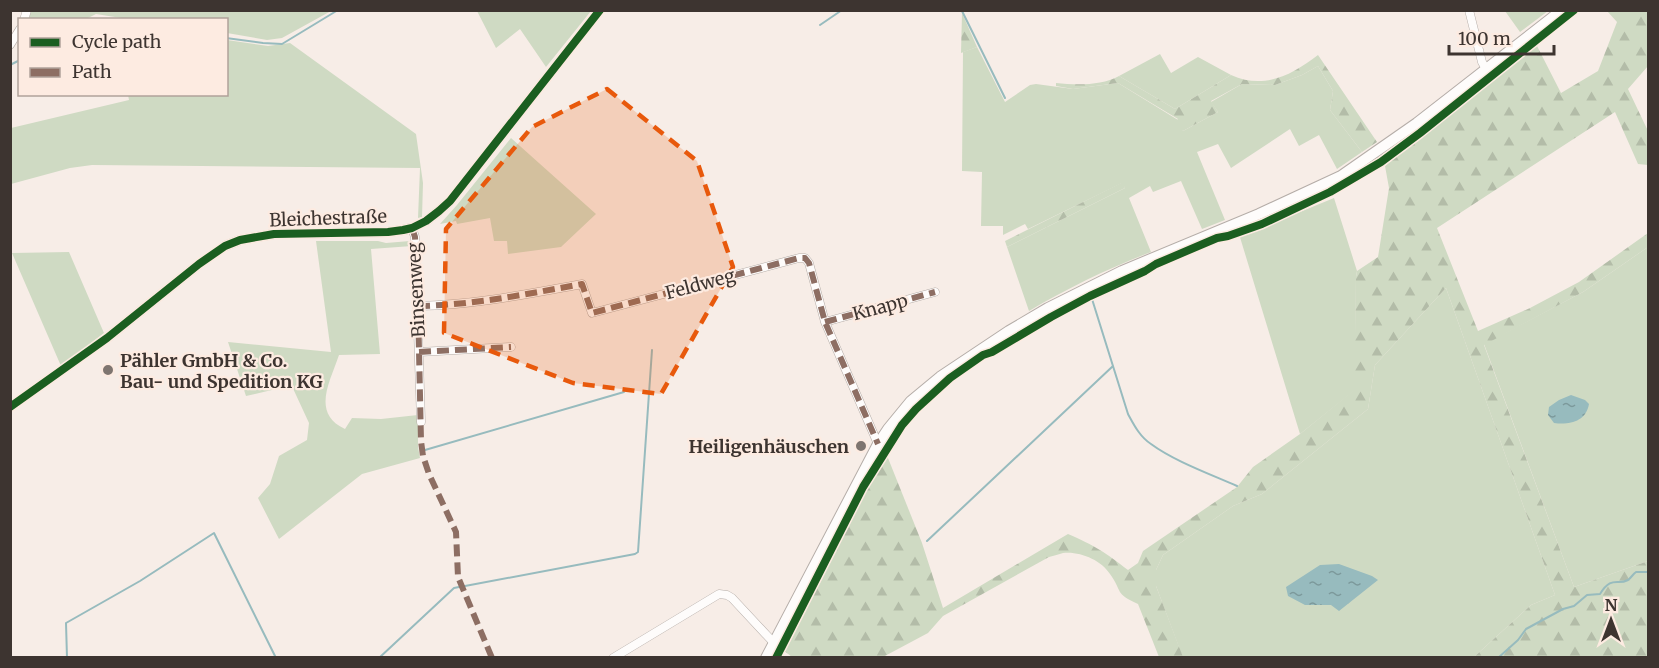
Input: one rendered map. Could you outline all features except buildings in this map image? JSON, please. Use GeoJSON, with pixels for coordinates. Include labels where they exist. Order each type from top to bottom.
{"type":"FeatureCollection","features":[{"type":"Feature","properties":{"kind":"main road"},"geometry":{"type":"LineString","coordinates":[[766,657],[878,444],[911,401],[940,377],[1048,308],[1122,271],[1329,182],[1417,123],[1562,10]]}},
{"type":"Feature","properties":{"kind":"street","name":"Bleichestraße"},"geometry":{"type":"LineString","coordinates":[[10,407],[107,338],[214,253],[240,240],[274,234],[388,232],[412,228],[426,221],[450,201],[600,10]]}},
{"type":"Feature","properties":{"kind":"street"},"geometry":{"type":"LineString","coordinates":[[1469,10],[1482,62],[1486,69]]}},
{"type":"Feature","properties":{"kind":"street"},"geometry":{"type":"LineString","coordinates":[[10,45],[18,32]]}},
{"type":"Feature","properties":{"kind":"street","name":"Binsenweg"},"geometry":{"type":"LineString","coordinates":[[412,228],[415,237],[421,422]]}},
{"type":"Feature","properties":{"kind":"street","name":"Feldweg"},"geometry":{"type":"LineString","coordinates":[[418,306],[451,306],[582,284],[592,313],[805,258],[809,263],[825,322],[878,444]]}},
{"type":"Feature","properties":{"kind":"street","name":"Knapp"},"geometry":{"type":"LineString","coordinates":[[825,322],[935,292]]}},
{"type":"Feature","properties":{"kind":"street","name":"Binsenweg"},"geometry":{"type":"LineString","coordinates":[[419,352],[511,347]]}},
{"type":"Feature","properties":{"kind":"street"},"geometry":{"type":"LineString","coordinates":[[613,657],[719,594],[732,598],[774,643]]}},
{"type":"Feature","properties":{"kind":"highlighted area"},"geometry":{"type":"Polygon","coordinates":[[[607,89],[697,161],[733,267],[661,394],[573,383],[444,333],[446,229],[532,127],[607,89]]]}},
{"type":"Feature","properties":{"kind":"green space"},"geometry":{"type":"Polygon","coordinates":[[[31,10],[331,11],[282,38],[267,40],[228,33],[228,18],[121,18],[96,14],[88,18],[29,18],[31,10]]]}},
{"type":"Feature","properties":{"kind":"green space"},"geometry":{"type":"Polygon","coordinates":[[[477,11],[591,11],[546,67],[520,29],[496,48],[477,11]]]}},
{"type":"Feature","properties":{"kind":"green space"},"geometry":{"type":"Polygon","coordinates":[[[1505,11],[1548,11],[1520,32],[1505,11]]]}},
{"type":"Feature","properties":{"kind":"green space"},"geometry":{"type":"Polygon","coordinates":[[[1607,11],[1648,11],[1648,66],[1628,89],[1648,131],[1648,165],[1638,164],[1615,112],[1437,228],[1478,331],[1530,308],[1579,282],[1648,233],[1648,247],[1583,292],[1484,345],[1574,587],[1648,561],[1648,657],[1474,657],[1531,605],[1555,595],[1446,288],[1375,365],[1368,409],[1262,494],[1233,506],[1163,555],[1156,570],[1156,586],[1183,657],[1159,657],[1138,604],[1122,594],[1110,574],[1096,561],[1083,555],[1070,553],[1049,557],[943,616],[928,633],[883,657],[792,657],[783,650],[886,453],[922,543],[943,608],[1068,534],[1100,550],[1128,570],[1138,563],[1143,551],[1237,487],[1253,467],[1300,434],[1354,390],[1356,277],[1357,271],[1378,257],[1389,188],[1385,166],[1536,44],[1561,93],[1598,71],[1617,22],[1607,11]]]}},
{"type":"Feature","properties":{"kind":"green space"},"geometry":{"type":"Polygon","coordinates":[[[962,13],[977,47],[961,53],[962,13]]]}},
{"type":"Feature","properties":{"kind":"green space"},"geometry":{"type":"Polygon","coordinates":[[[228,40],[268,46],[290,43],[416,134],[423,183],[422,217],[418,218],[420,168],[92,165],[70,168],[11,184],[11,128],[129,100],[128,96],[228,96],[228,40]]]}},
{"type":"Feature","properties":{"kind":"green space"},"geometry":{"type":"Polygon","coordinates":[[[977,47],[1005,102],[1030,85],[1073,89],[1118,83],[1178,120],[1183,131],[1218,112],[1211,102],[1242,84],[1275,85],[1318,66],[1333,91],[1330,110],[1362,152],[1337,169],[1319,135],[1299,146],[1290,129],[1231,168],[1218,144],[1197,152],[1225,220],[1202,229],[1181,181],[1153,192],[1150,186],[1129,198],[1151,252],[1089,279],[1029,311],[1007,247],[1125,188],[1122,183],[1028,229],[1025,224],[1003,235],[1003,226],[981,226],[982,172],[962,171],[963,52],[977,47]]]}},
{"type":"Feature","properties":{"kind":"green space"},"geometry":{"type":"Polygon","coordinates":[[[1160,54],[1171,73],[1198,57],[1231,75],[1175,109],[1119,76],[1160,54]]]}},
{"type":"Feature","properties":{"kind":"green space"},"geometry":{"type":"Polygon","coordinates":[[[1318,55],[1377,142],[1362,152],[1330,110],[1333,91],[1318,66],[1275,85],[1242,84],[1211,101],[1218,112],[1183,131],[1174,123],[1178,119],[1118,83],[1073,89],[1056,86],[1056,83],[1096,83],[1119,76],[1175,109],[1231,75],[1243,79],[1266,81],[1298,69],[1318,55]]]}},
{"type":"Feature","properties":{"kind":"green space"},"geometry":{"type":"Polygon","coordinates":[[[511,138],[596,214],[561,247],[508,254],[507,241],[494,241],[490,218],[457,224],[456,221],[440,224],[511,138]]]}},
{"type":"Feature","properties":{"kind":"green space"},"geometry":{"type":"Polygon","coordinates":[[[1123,182],[1125,188],[1007,247],[1005,241],[1123,182]]]}},
{"type":"Feature","properties":{"kind":"green space"},"geometry":{"type":"Polygon","coordinates":[[[1334,198],[1357,271],[1355,390],[1300,434],[1239,234],[1263,227],[1334,198]]]}},
{"type":"Feature","properties":{"kind":"green space"},"geometry":{"type":"Polygon","coordinates":[[[316,241],[386,243],[410,241],[412,246],[371,249],[380,354],[339,355],[328,386],[326,406],[328,414],[345,429],[352,418],[381,419],[418,415],[420,458],[362,474],[279,539],[258,498],[270,484],[279,456],[307,440],[309,423],[290,382],[276,389],[246,396],[228,342],[331,352],[316,241]]]}},
{"type":"Feature","properties":{"kind":"green space"},"geometry":{"type":"Polygon","coordinates":[[[1648,247],[1648,561],[1574,587],[1484,344],[1583,292],[1648,247]]]}},
{"type":"Feature","properties":{"kind":"green space"},"geometry":{"type":"Polygon","coordinates":[[[69,252],[104,333],[61,366],[12,253],[69,252]]]}},
{"type":"Feature","properties":{"kind":"green space"},"geometry":{"type":"Polygon","coordinates":[[[1446,288],[1555,595],[1531,605],[1474,657],[1183,658],[1156,586],[1156,570],[1163,555],[1233,506],[1262,494],[1368,409],[1375,365],[1446,288]]]}},
{"type":"Feature","properties":{"kind":"water"},"geometry":{"type":"Polygon","coordinates":[[[1571,395],[1589,404],[1584,415],[1571,423],[1554,423],[1548,415],[1549,407],[1571,395]]]}},
{"type":"Feature","properties":{"kind":"water"},"geometry":{"type":"Polygon","coordinates":[[[1339,564],[1378,580],[1339,611],[1331,605],[1305,605],[1288,596],[1286,587],[1320,565],[1339,564]]]}},
{"type":"Feature","properties":{"kind":"waterway"},"geometry":{"type":"LineString","coordinates":[[228,38],[282,44],[338,10]]}},
{"type":"Feature","properties":{"kind":"waterway"},"geometry":{"type":"LineString","coordinates":[[820,25],[842,10]]}},
{"type":"Feature","properties":{"kind":"waterway"},"geometry":{"type":"LineString","coordinates":[[962,11],[1005,98]]}},
{"type":"Feature","properties":{"kind":"waterway"},"geometry":{"type":"LineString","coordinates":[[10,65],[18,61]]}},
{"type":"Feature","properties":{"kind":"waterway"},"geometry":{"type":"LineString","coordinates":[[1092,299],[1128,414],[1140,434],[1170,456],[1237,486]]}},
{"type":"Feature","properties":{"kind":"waterway"},"geometry":{"type":"LineString","coordinates":[[465,586],[638,552],[652,350]]}},
{"type":"Feature","properties":{"kind":"waterway"},"geometry":{"type":"LineString","coordinates":[[927,541],[1113,366]]}},
{"type":"Feature","properties":{"kind":"waterway"},"geometry":{"type":"LineString","coordinates":[[425,450],[624,392]]}},
{"type":"Feature","properties":{"kind":"waterway"},"geometry":{"type":"LineString","coordinates":[[67,658],[66,623],[140,581],[214,533],[276,658]]}},
{"type":"Feature","properties":{"kind":"waterway"},"geometry":{"type":"LineString","coordinates":[[1498,658],[1518,640],[1526,629],[1563,609],[1574,606],[1587,595],[1600,594],[1611,583],[1624,582],[1636,572],[1648,572]]}},
{"type":"Feature","properties":{"kind":"waterway"},"geometry":{"type":"LineString","coordinates":[[379,658],[454,588],[459,587]]}},
{"type":"Feature","properties":{"kind":"marked path"},"geometry":{"type":"LineString","coordinates":[[412,228],[415,237],[423,456],[456,532],[458,577],[492,658]]}},
{"type":"Feature","properties":{"kind":"marked path"},"geometry":{"type":"LineString","coordinates":[[418,306],[480,301],[582,284],[592,313],[805,258],[809,263],[825,322],[878,444]]}},
{"type":"Feature","properties":{"kind":"marked path"},"geometry":{"type":"LineString","coordinates":[[825,322],[935,292]]}},
{"type":"Feature","properties":{"kind":"marked path"},"geometry":{"type":"LineString","coordinates":[[419,352],[511,347]]}},
{"type":"Feature","properties":{"kind":"cycle path"},"geometry":{"type":"LineString","coordinates":[[10,407],[107,338],[225,246],[240,240],[274,234],[388,232],[412,228],[426,221],[450,201],[600,10]]}},
{"type":"Feature","properties":{"kind":"cycle path"},"geometry":{"type":"LineString","coordinates":[[776,658],[863,487],[902,425],[950,378],[983,355],[1090,296],[1217,238],[1262,224],[1330,192],[1381,162],[1574,10]]}},
{"type":"Feature","properties":{"kind":"place","name":"Pähler GmbH & Co. Bau- und Spedition KG"},"geometry":{"type":"Point","coordinates":[108,370]}},
{"type":"Feature","properties":{"kind":"place","name":"Heiligenhäuschen"},"geometry":{"type":"Point","coordinates":[861,446]}}]}
